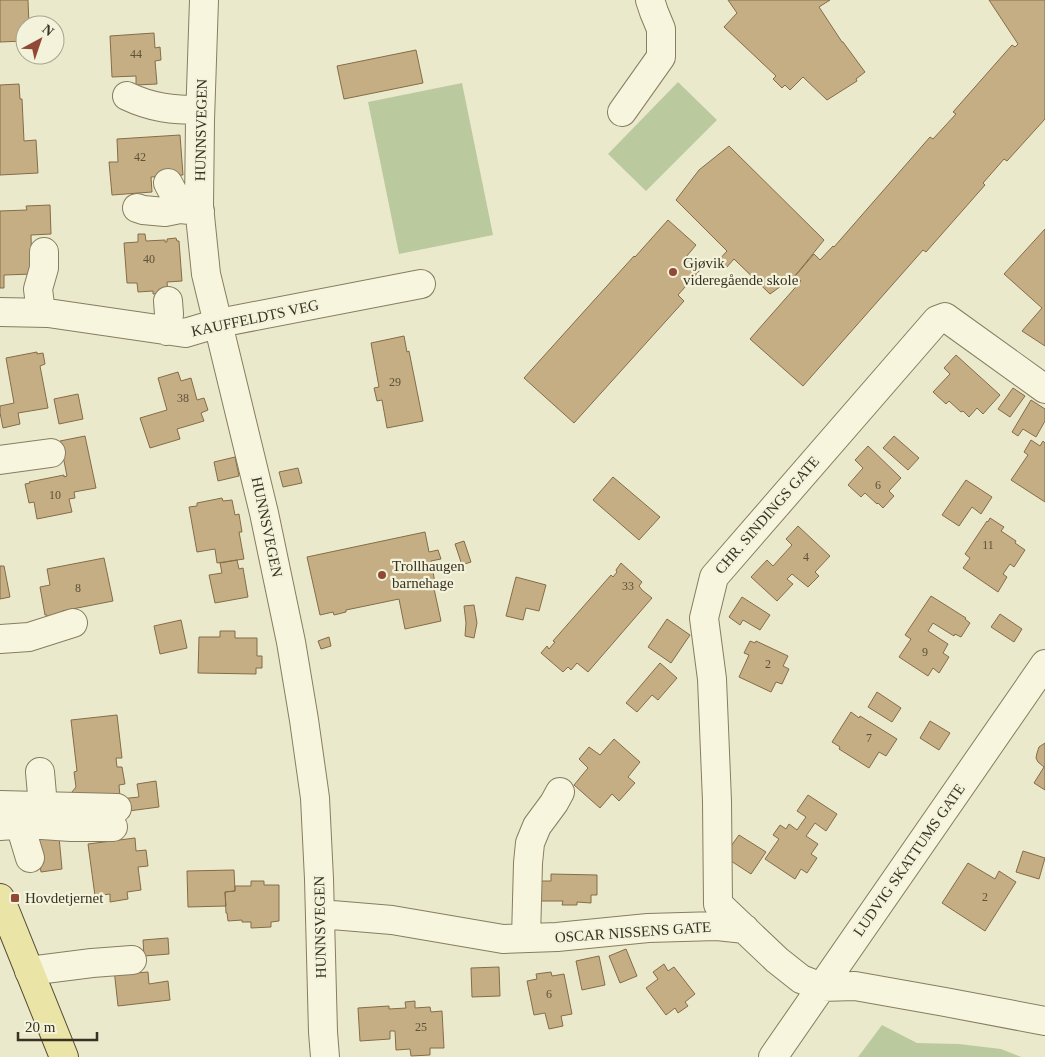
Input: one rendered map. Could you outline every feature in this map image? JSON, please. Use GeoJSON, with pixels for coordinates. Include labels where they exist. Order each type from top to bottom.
{"type":"FeatureCollection","features":[{"type":"Feature","properties":{"kind":"main road"},"geometry":{"type":"LineString","coordinates":[[3,915],[29,971],[64,1057]]}},
{"type":"Feature","properties":{"kind":"street"},"geometry":{"type":"LineString","coordinates":[[622,112],[661,57],[661,28],[658,4]]}},
{"type":"Feature","properties":{"kind":"street","name":"HUNNSVEGEN"},"geometry":{"type":"LineString","coordinates":[[198,5],[200,110],[191,210],[264,513],[304,720],[315,798],[325,1057]]}},
{"type":"Feature","properties":{"kind":"street"},"geometry":{"type":"LineString","coordinates":[[127,96],[143,104],[184,110],[200,110]]}},
{"type":"Feature","properties":{"kind":"street"},"geometry":{"type":"LineString","coordinates":[[168,183],[191,210]]}},
{"type":"Feature","properties":{"kind":"street"},"geometry":{"type":"LineString","coordinates":[[137,208],[165,212],[191,210]]}},
{"type":"Feature","properties":{"kind":"street"},"geometry":{"type":"LineString","coordinates":[[41,313],[38,289],[44,268],[44,252]]}},
{"type":"Feature","properties":{"kind":"street","name":"KAUFFELDTS VEG"},"geometry":{"type":"LineString","coordinates":[[0,312],[41,313],[185,333],[348,292],[421,284]]}},
{"type":"Feature","properties":{"kind":"street"},"geometry":{"type":"LineString","coordinates":[[167,331],[168,301]]}},
{"type":"Feature","properties":{"kind":"street","name":"CHR. SINDINGS GATE"},"geometry":{"type":"LineString","coordinates":[[745,929],[718,904],[712,679],[704,618],[714,577],[936,320],[945,317],[1045,389]]}},
{"type":"Feature","properties":{"kind":"street"},"geometry":{"type":"LineString","coordinates":[[0,460],[52,453]]}},
{"type":"Feature","properties":{"kind":"street"},"geometry":{"type":"LineString","coordinates":[[1,636],[29,637],[73,623]]}},
{"type":"Feature","properties":{"kind":"street","name":"LUDVIG SKATTUMS GATE"},"geometry":{"type":"LineString","coordinates":[[773,1057],[1045,664]]}},
{"type":"Feature","properties":{"kind":"street"},"geometry":{"type":"LineString","coordinates":[[40,772],[43,806]]}},
{"type":"Feature","properties":{"kind":"street"},"geometry":{"type":"LineString","coordinates":[[526,938],[530,843],[537,826],[560,792]]}},
{"type":"Feature","properties":{"kind":"street"},"geometry":{"type":"LineString","coordinates":[[0,805],[43,806],[115,817],[71,827],[28,824],[10,826],[30,858]]}},
{"type":"Feature","properties":{"kind":"street","name":"OSCAR NISSENS GATE"},"geometry":{"type":"LineString","coordinates":[[320,914],[392,920],[503,939],[557,937],[648,928],[717,926],[745,929]]}},
{"type":"Feature","properties":{"kind":"street"},"geometry":{"type":"LineString","coordinates":[[745,929],[777,960],[801,979],[821,987],[855,986],[1045,1022]]}},
{"type":"Feature","properties":{"kind":"street"},"geometry":{"type":"LineString","coordinates":[[29,971],[132,960]]}},
{"type":"Feature","properties":{"kind":"green space"},"geometry":{"type":"Polygon","coordinates":[[[678,82],[717,120],[646,191],[608,154],[678,82]]]}},
{"type":"Feature","properties":{"kind":"green space"},"geometry":{"type":"Polygon","coordinates":[[[462,83],[493,235],[399,254],[368,102],[462,83]]]}},
{"type":"Feature","properties":{"kind":"green space"},"geometry":{"type":"Polygon","coordinates":[[[882,1025],[917,1043],[959,1044],[1001,1049],[1021,1057],[858,1057],[882,1025]]]}},
{"type":"Feature","properties":{"kind":"building"},"geometry":{"type":"Polygon","coordinates":[[[0,0],[28,0],[29,15],[15,15],[15,41],[0,42],[0,0]]]}},
{"type":"Feature","properties":{"kind":"building"},"geometry":{"type":"Polygon","coordinates":[[[728,0],[830,0],[819,7],[865,72],[856,79],[857,81],[827,100],[803,77],[790,90],[785,85],[782,88],[773,79],[776,76],[724,27],[737,13],[728,0]]]}},
{"type":"Feature","properties":{"kind":"building"},"geometry":{"type":"Polygon","coordinates":[[[989,0],[1045,0],[1045,119],[1007,161],[1004,159],[983,183],[985,185],[926,252],[923,250],[803,386],[750,339],[801,281],[795,276],[814,254],[820,260],[834,247],[930,137],[933,139],[956,114],[953,112],[1012,45],[1015,47],[1018,44],[989,0]]]}},
{"type":"Feature","properties":{"kind":"building"},"geometry":{"type":"Polygon","coordinates":[[[154,33],[155,48],[160,47],[161,60],[155,61],[157,84],[136,85],[136,76],[112,77],[110,36],[154,33]]]}},
{"type":"Feature","properties":{"kind":"building"},"geometry":{"type":"Polygon","coordinates":[[[416,50],[423,83],[344,99],[337,66],[416,50]]]}},
{"type":"Feature","properties":{"kind":"building"},"geometry":{"type":"Polygon","coordinates":[[[19,84],[20,99],[22,99],[24,141],[36,140],[38,173],[0,175],[0,85],[19,84]]]}},
{"type":"Feature","properties":{"kind":"building"},"geometry":{"type":"Polygon","coordinates":[[[180,135],[183,175],[151,177],[152,192],[112,195],[109,162],[118,162],[117,139],[180,135]]]}},
{"type":"Feature","properties":{"kind":"building"},"geometry":{"type":"Polygon","coordinates":[[[729,146],[824,240],[795,276],[770,294],[734,259],[726,268],[718,261],[727,251],[676,200],[699,170],[729,146]]]}},
{"type":"Feature","properties":{"kind":"building"},"geometry":{"type":"Polygon","coordinates":[[[50,205],[51,234],[31,235],[32,274],[4,275],[4,288],[0,288],[0,211],[27,210],[26,206],[50,205]]]}},
{"type":"Feature","properties":{"kind":"building"},"geometry":{"type":"Polygon","coordinates":[[[668,220],[696,245],[686,257],[700,270],[678,295],[684,301],[574,423],[524,378],[668,220]]]}},
{"type":"Feature","properties":{"kind":"building"},"geometry":{"type":"Polygon","coordinates":[[[1045,229],[1045,346],[1022,331],[1042,308],[1004,274],[1045,229]]]}},
{"type":"Feature","properties":{"kind":"building"},"geometry":{"type":"Polygon","coordinates":[[[138,234],[145,234],[146,241],[165,240],[167,242],[167,239],[176,238],[179,241],[182,281],[167,282],[168,293],[138,292],[137,283],[127,283],[124,243],[138,242],[138,234]]]}},
{"type":"Feature","properties":{"kind":"building"},"geometry":{"type":"Polygon","coordinates":[[[404,336],[407,352],[409,351],[423,421],[387,428],[382,400],[377,401],[374,388],[379,387],[371,343],[404,336]]]}},
{"type":"Feature","properties":{"kind":"building"},"geometry":{"type":"Polygon","coordinates":[[[37,352],[37,354],[43,353],[45,364],[40,366],[48,408],[18,413],[20,424],[3,428],[0,406],[14,403],[6,358],[37,352]]]}},
{"type":"Feature","properties":{"kind":"building"},"geometry":{"type":"Polygon","coordinates":[[[956,355],[1000,395],[983,414],[977,408],[969,417],[949,401],[946,404],[933,392],[950,374],[944,368],[956,355]]]}},
{"type":"Feature","properties":{"kind":"building"},"geometry":{"type":"Polygon","coordinates":[[[178,372],[181,381],[191,378],[197,400],[204,398],[208,410],[201,413],[204,421],[177,429],[180,439],[150,448],[140,418],[167,410],[158,378],[178,372]]]}},
{"type":"Feature","properties":{"kind":"building"},"geometry":{"type":"Polygon","coordinates":[[[1013,388],[1025,396],[1010,417],[998,409],[1013,388]]]}},
{"type":"Feature","properties":{"kind":"building"},"geometry":{"type":"Polygon","coordinates":[[[78,394],[83,419],[59,424],[54,399],[78,394]]]}},
{"type":"Feature","properties":{"kind":"building"},"geometry":{"type":"Polygon","coordinates":[[[1031,400],[1045,409],[1045,421],[1036,437],[1023,429],[1018,436],[1012,432],[1031,400]]]}},
{"type":"Feature","properties":{"kind":"building"},"geometry":{"type":"Polygon","coordinates":[[[85,436],[96,488],[74,492],[75,498],[69,499],[72,512],[37,519],[34,502],[29,503],[25,484],[64,475],[64,477],[67,476],[60,441],[85,436]]]}},
{"type":"Feature","properties":{"kind":"building"},"geometry":{"type":"Polygon","coordinates":[[[894,436],[919,458],[908,470],[883,448],[894,436]]]}},
{"type":"Feature","properties":{"kind":"building"},"geometry":{"type":"Polygon","coordinates":[[[1031,440],[1040,446],[1043,441],[1045,443],[1045,502],[1011,480],[1028,455],[1024,452],[1031,440]]]}},
{"type":"Feature","properties":{"kind":"building"},"geometry":{"type":"Polygon","coordinates":[[[868,446],[901,478],[889,491],[894,496],[883,508],[865,493],[861,497],[848,485],[863,468],[855,460],[868,446]]]}},
{"type":"Feature","properties":{"kind":"building"},"geometry":{"type":"Polygon","coordinates":[[[235,457],[239,476],[218,481],[214,462],[235,457]]]}},
{"type":"Feature","properties":{"kind":"building"},"geometry":{"type":"Polygon","coordinates":[[[298,468],[302,483],[283,487],[279,472],[298,468]]]}},
{"type":"Feature","properties":{"kind":"building"},"geometry":{"type":"Polygon","coordinates":[[[613,477],[660,517],[639,540],[593,500],[613,477]]]}},
{"type":"Feature","properties":{"kind":"building"},"geometry":{"type":"Polygon","coordinates":[[[966,480],[992,497],[981,514],[972,507],[959,526],[942,515],[966,480]]]}},
{"type":"Feature","properties":{"kind":"building"},"geometry":{"type":"Polygon","coordinates":[[[222,498],[223,501],[232,500],[235,515],[239,514],[242,532],[239,532],[244,559],[217,563],[215,549],[197,552],[189,507],[197,506],[197,503],[222,498]]]}},
{"type":"Feature","properties":{"kind":"building"},"geometry":{"type":"Polygon","coordinates":[[[990,518],[1004,527],[1001,531],[1025,550],[1014,567],[1010,564],[1003,574],[1007,577],[998,592],[963,568],[970,558],[965,554],[990,518]]]}},
{"type":"Feature","properties":{"kind":"building"},"geometry":{"type":"Polygon","coordinates":[[[798,526],[830,556],[815,572],[819,576],[808,587],[792,574],[787,579],[793,584],[777,601],[751,577],[767,560],[773,566],[792,545],[786,539],[798,526]]]}},
{"type":"Feature","properties":{"kind":"building"},"geometry":{"type":"Polygon","coordinates":[[[425,532],[429,552],[438,550],[441,559],[431,561],[435,583],[433,584],[441,621],[405,629],[399,599],[346,610],[346,612],[334,615],[333,612],[320,615],[307,557],[425,532]]]}},
{"type":"Feature","properties":{"kind":"building"},"geometry":{"type":"Polygon","coordinates":[[[464,541],[471,562],[462,565],[455,544],[464,541]]]}},
{"type":"Feature","properties":{"kind":"building"},"geometry":{"type":"Polygon","coordinates":[[[104,558],[113,601],[62,611],[62,615],[48,618],[45,615],[40,587],[50,585],[47,569],[104,558]]]}},
{"type":"Feature","properties":{"kind":"building"},"geometry":{"type":"Polygon","coordinates":[[[237,560],[239,569],[243,568],[248,597],[215,603],[209,575],[222,573],[220,563],[237,560]]]}},
{"type":"Feature","properties":{"kind":"building"},"geometry":{"type":"Polygon","coordinates":[[[621,563],[642,582],[639,586],[652,598],[588,672],[577,663],[571,670],[568,667],[563,672],[541,653],[547,646],[549,649],[555,642],[553,641],[611,575],[613,577],[621,563]]]}},
{"type":"Feature","properties":{"kind":"building"},"geometry":{"type":"Polygon","coordinates":[[[0,566],[4,566],[10,597],[0,599],[0,566]]]}},
{"type":"Feature","properties":{"kind":"building"},"geometry":{"type":"Polygon","coordinates":[[[516,577],[546,585],[539,611],[526,608],[523,620],[506,616],[516,577]]]}},
{"type":"Feature","properties":{"kind":"building"},"geometry":{"type":"Polygon","coordinates":[[[931,596],[966,618],[970,623],[961,637],[955,634],[954,636],[933,623],[928,631],[948,644],[943,653],[949,657],[939,673],[933,668],[928,676],[899,657],[911,639],[905,635],[931,596]]]}},
{"type":"Feature","properties":{"kind":"building"},"geometry":{"type":"Polygon","coordinates":[[[742,597],[770,615],[760,630],[743,620],[740,625],[729,617],[742,597]]]}},
{"type":"Feature","properties":{"kind":"building"},"geometry":{"type":"Polygon","coordinates":[[[474,605],[477,623],[474,638],[465,636],[464,606],[474,605]]]}},
{"type":"Feature","properties":{"kind":"building"},"geometry":{"type":"Polygon","coordinates":[[[1000,614],[1022,629],[1014,642],[991,627],[1000,614]]]}},
{"type":"Feature","properties":{"kind":"building"},"geometry":{"type":"Polygon","coordinates":[[[667,619],[690,635],[671,663],[648,647],[667,619]]]}},
{"type":"Feature","properties":{"kind":"building"},"geometry":{"type":"Polygon","coordinates":[[[181,620],[187,648],[160,654],[154,626],[181,620]]]}},
{"type":"Feature","properties":{"kind":"building"},"geometry":{"type":"Polygon","coordinates":[[[220,631],[235,631],[235,638],[257,638],[257,656],[262,656],[262,668],[256,668],[256,674],[198,673],[199,637],[220,637],[220,631]]]}},
{"type":"Feature","properties":{"kind":"building"},"geometry":{"type":"Polygon","coordinates":[[[329,637],[331,646],[321,649],[318,641],[329,637]]]}},
{"type":"Feature","properties":{"kind":"building"},"geometry":{"type":"Polygon","coordinates":[[[750,641],[755,643],[756,641],[788,656],[783,666],[789,669],[782,684],[776,682],[771,692],[739,677],[749,655],[744,653],[750,641]]]}},
{"type":"Feature","properties":{"kind":"building"},"geometry":{"type":"Polygon","coordinates":[[[660,663],[677,678],[658,700],[652,695],[637,712],[626,703],[660,663]]]}},
{"type":"Feature","properties":{"kind":"building"},"geometry":{"type":"Polygon","coordinates":[[[877,692],[901,708],[892,722],[868,707],[877,692]]]}},
{"type":"Feature","properties":{"kind":"building"},"geometry":{"type":"Polygon","coordinates":[[[851,712],[897,739],[886,756],[879,752],[869,768],[839,749],[840,747],[832,742],[851,712]]]}},
{"type":"Feature","properties":{"kind":"building"},"geometry":{"type":"Polygon","coordinates":[[[117,715],[122,758],[116,758],[117,767],[122,767],[125,784],[119,785],[120,797],[72,800],[72,792],[76,787],[74,772],[77,771],[71,720],[117,715]]]}},
{"type":"Feature","properties":{"kind":"building"},"geometry":{"type":"Polygon","coordinates":[[[930,721],[950,733],[939,750],[920,738],[930,721]]]}},
{"type":"Feature","properties":{"kind":"building"},"geometry":{"type":"Polygon","coordinates":[[[614,739],[640,762],[628,777],[635,783],[619,801],[612,794],[600,808],[574,785],[588,768],[579,759],[589,747],[600,755],[614,739]]]}},
{"type":"Feature","properties":{"kind":"building"},"geometry":{"type":"Polygon","coordinates":[[[1045,743],[1045,790],[1034,783],[1044,767],[1036,758],[1039,747],[1045,743]]]}},
{"type":"Feature","properties":{"kind":"building"},"geometry":{"type":"Polygon","coordinates":[[[156,781],[159,807],[121,812],[120,799],[139,797],[137,784],[156,781]]]}},
{"type":"Feature","properties":{"kind":"building"},"geometry":{"type":"Polygon","coordinates":[[[808,795],[837,814],[826,831],[815,823],[806,836],[818,844],[811,854],[817,858],[807,873],[801,869],[795,879],[765,859],[779,839],[773,835],[780,825],[786,829],[789,824],[797,830],[806,817],[797,811],[808,795]]]}},
{"type":"Feature","properties":{"kind":"building"},"geometry":{"type":"Polygon","coordinates":[[[739,835],[766,852],[751,874],[731,861],[731,846],[739,835]]]}},
{"type":"Feature","properties":{"kind":"building"},"geometry":{"type":"Polygon","coordinates":[[[59,837],[62,869],[41,872],[37,840],[59,837]]]}},
{"type":"Feature","properties":{"kind":"building"},"geometry":{"type":"Polygon","coordinates":[[[135,838],[136,851],[146,850],[148,866],[138,867],[141,890],[127,892],[128,899],[110,902],[110,894],[95,896],[88,844],[135,838]]]}},
{"type":"Feature","properties":{"kind":"building"},"geometry":{"type":"Polygon","coordinates":[[[1023,851],[1045,858],[1039,879],[1016,872],[1023,851]]]}},
{"type":"Feature","properties":{"kind":"building"},"geometry":{"type":"Polygon","coordinates":[[[968,863],[995,879],[999,871],[1016,882],[985,931],[942,903],[968,863]]]}},
{"type":"Feature","properties":{"kind":"building"},"geometry":{"type":"Polygon","coordinates":[[[234,870],[235,891],[225,892],[226,906],[188,907],[187,871],[234,870]]]}},
{"type":"Feature","properties":{"kind":"building"},"geometry":{"type":"Polygon","coordinates":[[[551,874],[597,875],[597,895],[591,895],[591,903],[577,902],[577,905],[562,905],[563,901],[540,901],[540,881],[551,881],[551,874]]]}},
{"type":"Feature","properties":{"kind":"building"},"geometry":{"type":"Polygon","coordinates":[[[251,881],[264,881],[264,885],[279,885],[279,921],[271,922],[271,927],[251,928],[251,922],[242,922],[242,920],[228,921],[225,892],[235,891],[235,886],[251,886],[251,881]]]}},
{"type":"Feature","properties":{"kind":"building"},"geometry":{"type":"Polygon","coordinates":[[[168,938],[169,954],[144,956],[143,940],[168,938]]]}},
{"type":"Feature","properties":{"kind":"building"},"geometry":{"type":"Polygon","coordinates":[[[626,949],[637,976],[620,983],[609,956],[626,949]]]}},
{"type":"Feature","properties":{"kind":"building"},"geometry":{"type":"Polygon","coordinates":[[[599,956],[605,985],[582,990],[576,961],[599,956]]]}},
{"type":"Feature","properties":{"kind":"building"},"geometry":{"type":"Polygon","coordinates":[[[664,964],[668,971],[674,967],[695,994],[685,1002],[688,1006],[678,1013],[675,1008],[666,1015],[646,988],[658,979],[653,972],[664,964]]]}},
{"type":"Feature","properties":{"kind":"building"},"geometry":{"type":"Polygon","coordinates":[[[135,966],[136,973],[148,972],[149,984],[168,981],[170,1000],[118,1006],[114,969],[135,966]]]}},
{"type":"Feature","properties":{"kind":"building"},"geometry":{"type":"Polygon","coordinates":[[[499,967],[500,996],[472,997],[471,968],[499,967]]]}},
{"type":"Feature","properties":{"kind":"building"},"geometry":{"type":"Polygon","coordinates":[[[551,972],[552,976],[564,974],[572,1014],[561,1016],[563,1026],[549,1029],[545,1013],[534,1015],[527,981],[537,979],[536,974],[551,972]]]}},
{"type":"Feature","properties":{"kind":"building"},"geometry":{"type":"Polygon","coordinates":[[[415,1001],[415,1008],[430,1007],[431,1012],[442,1011],[444,1048],[430,1048],[430,1055],[411,1056],[410,1049],[396,1050],[395,1031],[390,1031],[390,1039],[360,1041],[358,1008],[389,1006],[389,1009],[406,1008],[405,1002],[415,1001]]]}},
{"type":"Feature","properties":{"kind":"place","name":"Gjøvik videregående skole"},"geometry":{"type":"Point","coordinates":[673,272]}},
{"type":"Feature","properties":{"kind":"place","name":"Trollhaugen barnehage"},"geometry":{"type":"Point","coordinates":[382,575]}},
{"type":"Feature","properties":{"kind":"place","name":"Hovdetjernet"},"geometry":{"type":"Point","coordinates":[15,898]}}]}
